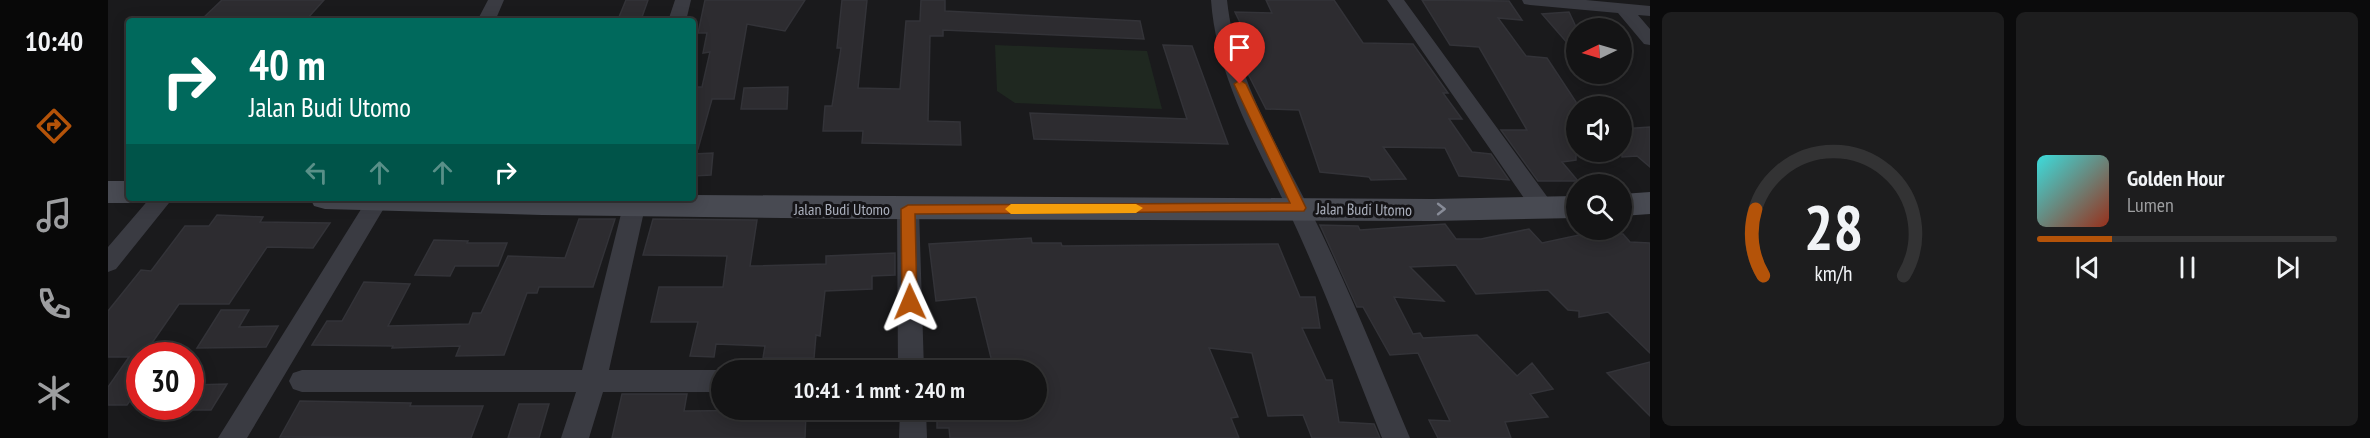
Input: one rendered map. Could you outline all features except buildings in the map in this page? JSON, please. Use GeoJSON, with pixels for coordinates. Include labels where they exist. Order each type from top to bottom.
{"type":"FeatureCollection","features":[{"type":"Feature","properties":{"kind":"street"},"geometry":{"type":"LineString","coordinates":[[487,18],[496,0]]}},
{"type":"Feature","properties":{"kind":"street"},"geometry":{"type":"LineString","coordinates":[[678,18],[683,0]]}},
{"type":"Feature","properties":{"kind":"street"},"geometry":{"type":"LineString","coordinates":[[1219,0],[1225,48],[1247,102],[1299,208],[1396,438]]}},
{"type":"Feature","properties":{"kind":"street"},"geometry":{"type":"LineString","coordinates":[[1395,0],[1542,208]]}},
{"type":"Feature","properties":{"kind":"street"},"geometry":{"type":"LineString","coordinates":[[1530,0],[1650,11]]}},
{"type":"Feature","properties":{"kind":"street"},"geometry":{"type":"LineString","coordinates":[[1624,9],[1650,40]]}},
{"type":"Feature","properties":{"kind":"street"},"geometry":{"type":"LineString","coordinates":[[108,192],[126,192]]}},
{"type":"Feature","properties":{"kind":"street"},"geometry":{"type":"LineString","coordinates":[[108,264],[160,201]]}},
{"type":"Feature","properties":{"kind":"street"},"geometry":{"type":"LineString","coordinates":[[232,438],[377,201]]}},
{"type":"Feature","properties":{"kind":"street","name":"Jalan Budi Utomo"},"geometry":{"type":"LineString","coordinates":[[550,201],[908,209],[1566,207]]}},
{"type":"Feature","properties":{"kind":"street"},"geometry":{"type":"LineString","coordinates":[[574,438],[593,380],[636,202]]}},
{"type":"Feature","properties":{"kind":"street"},"geometry":{"type":"LineString","coordinates":[[1632,204],[1650,203]]}},
{"type":"Feature","properties":{"kind":"street"},"geometry":{"type":"LineString","coordinates":[[908,209],[911,360]]}},
{"type":"Feature","properties":{"kind":"street"},"geometry":{"type":"LineString","coordinates":[[302,381],[711,381]]}},
{"type":"Feature","properties":{"kind":"street"},"geometry":{"type":"LineString","coordinates":[[913,420],[913,438]]}},
{"type":"Feature","properties":{"kind":"shaded area"},"geometry":{"type":"Polygon","coordinates":[[[995,45],[1147,51],[1162,109],[1015,103],[997,91],[995,45]]]}},
{"type":"Feature","properties":{"kind":"slow traffic"},"geometry":{"type":"LineString","coordinates":[[1011,209],[1136,208]]}},
{"type":"Feature","properties":{"kind":"route"},"geometry":{"type":"LineString","coordinates":[[910,302],[908,209],[1299,208],[1240,84]]}}]}
